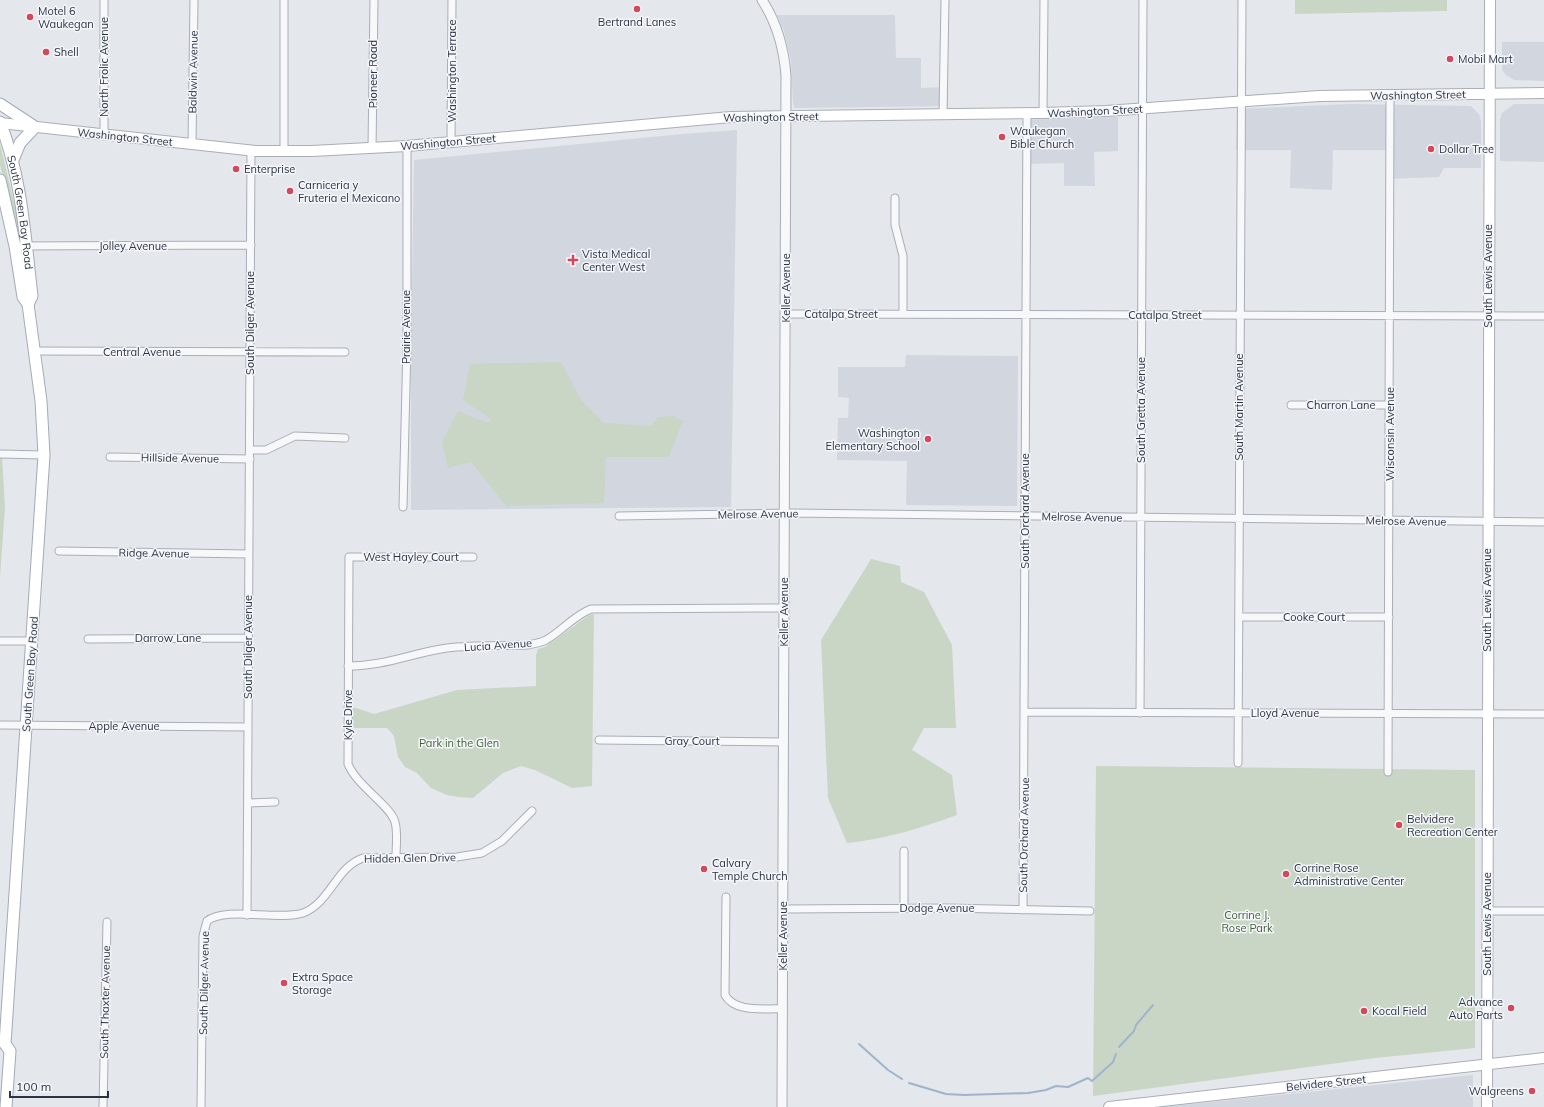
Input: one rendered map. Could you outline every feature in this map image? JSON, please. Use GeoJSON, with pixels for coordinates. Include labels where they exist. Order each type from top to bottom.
{"type":"FeatureCollection","features":[{"type":"Feature","properties":{"kind":"main road","name":"South Lewis Avenue"},"geometry":{"type":"LineString","coordinates":[[1487,1107],[1487,522],[1490,0]]}},
{"type":"Feature","properties":{"kind":"main road","name":"Washington Street"},"geometry":{"type":"LineString","coordinates":[[0,123],[192,145],[251,150],[372,149],[731,117],[1043,113],[1320,96],[1544,93]]}},
{"type":"Feature","properties":{"kind":"main road"},"geometry":{"type":"LineString","coordinates":[[0,104],[34,127],[20,143],[13,160]]}},
{"type":"Feature","properties":{"kind":"main road","name":"South Green Bay Road"},"geometry":{"type":"LineString","coordinates":[[0,123],[13,160],[19,188],[32,296],[28,304]]}},
{"type":"Feature","properties":{"kind":"main road","name":"South Green Bay Road"},"geometry":{"type":"LineString","coordinates":[[0,180],[15,246],[23,296],[28,304],[42,408],[44,454],[27,725],[2,1046],[10,1050],[6,1107]]}},
{"type":"Feature","properties":{"kind":"main road","name":"Belvidere Street"},"geometry":{"type":"LineString","coordinates":[[1109,1107],[1544,1058]]}},
{"type":"Feature","properties":{"kind":"street","name":"North Frolic Avenue"},"geometry":{"type":"LineString","coordinates":[[104,0],[104,135]]}},
{"type":"Feature","properties":{"kind":"street","name":"Baldwin Avenue"},"geometry":{"type":"LineString","coordinates":[[192,145],[194,0]]}},
{"type":"Feature","properties":{"kind":"street"},"geometry":{"type":"LineString","coordinates":[[284,0],[284,150]]}},
{"type":"Feature","properties":{"kind":"street","name":"Pioneer Road"},"geometry":{"type":"LineString","coordinates":[[372,149],[374,0]]}},
{"type":"Feature","properties":{"kind":"street","name":"Washington Terrace"},"geometry":{"type":"LineString","coordinates":[[451,142],[452,0]]}},
{"type":"Feature","properties":{"kind":"street","name":"Keller Avenue"},"geometry":{"type":"LineString","coordinates":[[762,0],[778,31],[783,49],[786,76],[782,1107]]}},
{"type":"Feature","properties":{"kind":"street"},"geometry":{"type":"LineString","coordinates":[[943,115],[944,0]]}},
{"type":"Feature","properties":{"kind":"street"},"geometry":{"type":"LineString","coordinates":[[1043,113],[1044,0]]}},
{"type":"Feature","properties":{"kind":"street","name":"South Gretta Avenue"},"geometry":{"type":"LineString","coordinates":[[1140,713],[1143,0]]}},
{"type":"Feature","properties":{"kind":"street","name":"South Martin Avenue"},"geometry":{"type":"LineString","coordinates":[[1238,763],[1242,0]]}},
{"type":"Feature","properties":{"kind":"street","name":"Wisconsin Avenue"},"geometry":{"type":"LineString","coordinates":[[1388,772],[1390,520],[1390,95]]}},
{"type":"Feature","properties":{"kind":"street","name":"South Orchard Avenue"},"geometry":{"type":"LineString","coordinates":[[1023,910],[1027,113]]}},
{"type":"Feature","properties":{"kind":"street","name":"Prairie Avenue"},"geometry":{"type":"LineString","coordinates":[[403,507],[407,345],[406,146]]}},
{"type":"Feature","properties":{"kind":"street","name":"South Dilger Avenue"},"geometry":{"type":"LineString","coordinates":[[201,1107],[204,928],[207,921],[211,918],[226,915],[247,915],[251,150]]}},
{"type":"Feature","properties":{"kind":"street"},"geometry":{"type":"LineString","coordinates":[[895,198],[894,225],[904,256],[903,314]]}},
{"type":"Feature","properties":{"kind":"street","name":"Jolley Avenue"},"geometry":{"type":"LineString","coordinates":[[15,246],[251,245]]}},
{"type":"Feature","properties":{"kind":"street","name":"Catalpa Street"},"geometry":{"type":"LineString","coordinates":[[786,314],[1544,316]]}},
{"type":"Feature","properties":{"kind":"street","name":"Central Avenue"},"geometry":{"type":"LineString","coordinates":[[34,352],[346,352]]}},
{"type":"Feature","properties":{"kind":"street","name":"Charron Lane"},"geometry":{"type":"LineString","coordinates":[[1291,405],[1390,405]]}},
{"type":"Feature","properties":{"kind":"street"},"geometry":{"type":"LineString","coordinates":[[250,450],[266,450],[295,436],[345,438]]}},
{"type":"Feature","properties":{"kind":"street"},"geometry":{"type":"LineString","coordinates":[[0,454],[44,454]]}},
{"type":"Feature","properties":{"kind":"street","name":"Hillside Avenue"},"geometry":{"type":"LineString","coordinates":[[110,457],[250,459]]}},
{"type":"Feature","properties":{"kind":"street","name":"Melrose Avenue"},"geometry":{"type":"LineString","coordinates":[[620,516],[785,513],[1544,522]]}},
{"type":"Feature","properties":{"kind":"street","name":"Ridge Avenue"},"geometry":{"type":"LineString","coordinates":[[59,551],[249,554]]}},
{"type":"Feature","properties":{"kind":"street","name":"West Hayley Court"},"geometry":{"type":"LineString","coordinates":[[346,554],[473,557]]}},
{"type":"Feature","properties":{"kind":"street","name":"Kyle Drive"},"geometry":{"type":"LineString","coordinates":[[346,554],[348,764],[357,780],[389,812],[395,821],[396,856]]}},
{"type":"Feature","properties":{"kind":"street","name":"Lucia Avenue"},"geometry":{"type":"LineString","coordinates":[[348,666],[369,666],[387,663],[447,648],[527,645],[538,643],[546,640],[577,616],[591,609],[784,608]]}},
{"type":"Feature","properties":{"kind":"street","name":"Cooke Court"},"geometry":{"type":"LineString","coordinates":[[1239,617],[1389,617]]}},
{"type":"Feature","properties":{"kind":"street","name":"Darrow Lane"},"geometry":{"type":"LineString","coordinates":[[88,639],[248,638]]}},
{"type":"Feature","properties":{"kind":"street"},"geometry":{"type":"LineString","coordinates":[[0,641],[32,641]]}},
{"type":"Feature","properties":{"kind":"street","name":"Lloyd Avenue"},"geometry":{"type":"LineString","coordinates":[[1025,712],[1544,714]]}},
{"type":"Feature","properties":{"kind":"street","name":"Apple Avenue"},"geometry":{"type":"LineString","coordinates":[[0,725],[248,727]]}},
{"type":"Feature","properties":{"kind":"street","name":"Gray Court"},"geometry":{"type":"LineString","coordinates":[[600,740],[784,742]]}},
{"type":"Feature","properties":{"kind":"street"},"geometry":{"type":"LineString","coordinates":[[248,803],[275,802]]}},
{"type":"Feature","properties":{"kind":"street","name":"Hidden Glen Drive"},"geometry":{"type":"LineString","coordinates":[[247,915],[291,915],[303,913],[324,898],[334,883],[357,860],[363,858],[396,856],[457,857],[482,853],[502,841],[532,811]]}},
{"type":"Feature","properties":{"kind":"street"},"geometry":{"type":"LineString","coordinates":[[904,851],[904,908]]}},
{"type":"Feature","properties":{"kind":"street"},"geometry":{"type":"LineString","coordinates":[[726,896],[725,995],[729,1001],[738,1007],[783,1009]]}},
{"type":"Feature","properties":{"kind":"street","name":"Dodge Avenue"},"geometry":{"type":"LineString","coordinates":[[783,909],[904,908],[1090,911]]}},
{"type":"Feature","properties":{"kind":"street"},"geometry":{"type":"LineString","coordinates":[[1487,911],[1544,911]]}},
{"type":"Feature","properties":{"kind":"street","name":"South Thaxter Avenue"},"geometry":{"type":"LineString","coordinates":[[103,1107],[106,922]]}},
{"type":"Feature","properties":{"kind":"shaded area"},"geometry":{"type":"Polygon","coordinates":[[[777,15],[895,15],[896,58],[921,58],[921,88],[948,87],[948,106],[795,108],[793,103],[791,61],[784,31],[777,15]]]}},
{"type":"Feature","properties":{"kind":"shaded area"},"geometry":{"type":"Polygon","coordinates":[[[1502,42],[1544,42],[1544,81],[1514,80],[1506,75],[1502,70],[1502,42]]]}},
{"type":"Feature","properties":{"kind":"shaded area"},"geometry":{"type":"Polygon","coordinates":[[[1350,104],[1471,106],[1479,114],[1481,121],[1481,168],[1444,168],[1439,177],[1387,179],[1387,150],[1333,150],[1332,190],[1290,188],[1291,150],[1236,150],[1237,109],[1350,104]]]}},
{"type":"Feature","properties":{"kind":"shaded area"},"geometry":{"type":"Polygon","coordinates":[[[1514,104],[1544,104],[1544,162],[1500,161],[1500,120],[1502,113],[1514,104]]]}},
{"type":"Feature","properties":{"kind":"shaded area"},"geometry":{"type":"Polygon","coordinates":[[[1118,117],[1118,151],[1094,152],[1095,186],[1064,186],[1064,163],[1025,164],[1024,120],[1118,117]]]}},
{"type":"Feature","properties":{"kind":"shaded area","name":"Vista Medical Center West"},"geometry":{"type":"Polygon","coordinates":[[[737,130],[731,507],[411,510],[411,351],[414,160],[737,130]]]}},
{"type":"Feature","properties":{"kind":"shaded area","name":"Washington Elementary School"},"geometry":{"type":"Polygon","coordinates":[[[906,355],[1018,356],[1017,506],[906,505],[907,461],[837,460],[838,418],[848,418],[849,398],[838,397],[838,367],[905,367],[906,355]]]}},
{"type":"Feature","properties":{"kind":"shaded area"},"geometry":{"type":"Polygon","coordinates":[[[1473,1075],[1473,1107],[1164,1107],[1473,1075]]]}},
{"type":"Feature","properties":{"kind":"green space"},"geometry":{"type":"Polygon","coordinates":[[[1295,0],[1447,0],[1447,11],[1295,14],[1295,0]]]}},
{"type":"Feature","properties":{"kind":"green space"},"geometry":{"type":"Polygon","coordinates":[[[0,144],[20,227],[18,236],[0,165],[0,144]]]}},
{"type":"Feature","properties":{"kind":"green space"},"geometry":{"type":"Polygon","coordinates":[[[561,362],[581,400],[604,423],[651,426],[658,417],[673,416],[683,421],[669,457],[606,457],[604,503],[506,506],[471,462],[448,468],[442,442],[458,411],[487,423],[492,420],[463,400],[470,364],[561,362]]]}},
{"type":"Feature","properties":{"kind":"green space"},"geometry":{"type":"Polygon","coordinates":[[[0,457],[2,457],[5,507],[0,577],[0,457]]]}},
{"type":"Feature","properties":{"kind":"green space"},"geometry":{"type":"Polygon","coordinates":[[[871,559],[900,566],[901,582],[924,592],[952,645],[956,728],[924,728],[912,750],[952,775],[957,815],[876,839],[847,843],[828,798],[821,640],[871,559]]]}},
{"type":"Feature","properties":{"kind":"green space","name":"Park in the Glen"},"geometry":{"type":"Polygon","coordinates":[[[594,614],[592,786],[572,788],[535,770],[521,766],[503,773],[473,798],[447,795],[431,788],[417,773],[405,767],[398,757],[394,736],[387,728],[350,728],[350,706],[374,714],[457,690],[536,686],[536,655],[538,649],[545,647],[589,615],[594,614]]]}},
{"type":"Feature","properties":{"kind":"green space","name":"Corrine J. Rose Park"},"geometry":{"type":"Polygon","coordinates":[[[1096,766],[1475,770],[1475,1048],[1375,1058],[1093,1096],[1096,766]]]}},
{"type":"Feature","properties":{"kind":"waterway"},"geometry":{"type":"LineString","coordinates":[[1119,1047],[1134,1031],[1136,1025],[1153,1005]]}},
{"type":"Feature","properties":{"kind":"waterway"},"geometry":{"type":"LineString","coordinates":[[859,1044],[888,1070],[902,1079]]}},
{"type":"Feature","properties":{"kind":"waterway"},"geometry":{"type":"LineString","coordinates":[[909,1083],[946,1094],[964,1095],[1028,1093],[1046,1090],[1056,1086],[1068,1087],[1088,1078],[1092,1081],[1113,1062],[1116,1054]]}},
{"type":"Feature","properties":{"kind":"place","name":"Bertrand Lanes"},"geometry":{"type":"Point","coordinates":[637,9]}},
{"type":"Feature","properties":{"kind":"place","name":"Motel 6 Waukegan"},"geometry":{"type":"Point","coordinates":[30,17]}},
{"type":"Feature","properties":{"kind":"place","name":"Shell"},"geometry":{"type":"Point","coordinates":[46,52]}},
{"type":"Feature","properties":{"kind":"place","name":"Mobil Mart"},"geometry":{"type":"Point","coordinates":[1450,59]}},
{"type":"Feature","properties":{"kind":"place","name":"Waukegan Bible Church"},"geometry":{"type":"Point","coordinates":[1002,137]}},
{"type":"Feature","properties":{"kind":"place","name":"Dollar Tree"},"geometry":{"type":"Point","coordinates":[1431,149]}},
{"type":"Feature","properties":{"kind":"place","name":"Enterprise"},"geometry":{"type":"Point","coordinates":[236,169]}},
{"type":"Feature","properties":{"kind":"place","name":"Carniceria y Fruteria el Mexicano"},"geometry":{"type":"Point","coordinates":[290,191]}},
{"type":"Feature","properties":{"kind":"place","name":"Vista Medical Center West"},"geometry":{"type":"Point","coordinates":[573,260]}},
{"type":"Feature","properties":{"kind":"place","name":"Washington Elementary School"},"geometry":{"type":"Point","coordinates":[928,439]}},
{"type":"Feature","properties":{"kind":"place","name":"Belvidere Recreation Center"},"geometry":{"type":"Point","coordinates":[1399,825]}},
{"type":"Feature","properties":{"kind":"place","name":"Calvary Temple Church"},"geometry":{"type":"Point","coordinates":[704,869]}},
{"type":"Feature","properties":{"kind":"place","name":"Corrine Rose Administrative Center"},"geometry":{"type":"Point","coordinates":[1286,874]}},
{"type":"Feature","properties":{"kind":"place","name":"Extra Space Storage"},"geometry":{"type":"Point","coordinates":[284,983]}},
{"type":"Feature","properties":{"kind":"place","name":"Advance Auto Parts"},"geometry":{"type":"Point","coordinates":[1511,1008]}},
{"type":"Feature","properties":{"kind":"place","name":"Kocal Field"},"geometry":{"type":"Point","coordinates":[1364,1011]}},
{"type":"Feature","properties":{"kind":"place","name":"Walgreens"},"geometry":{"type":"Point","coordinates":[1532,1091]}}]}
